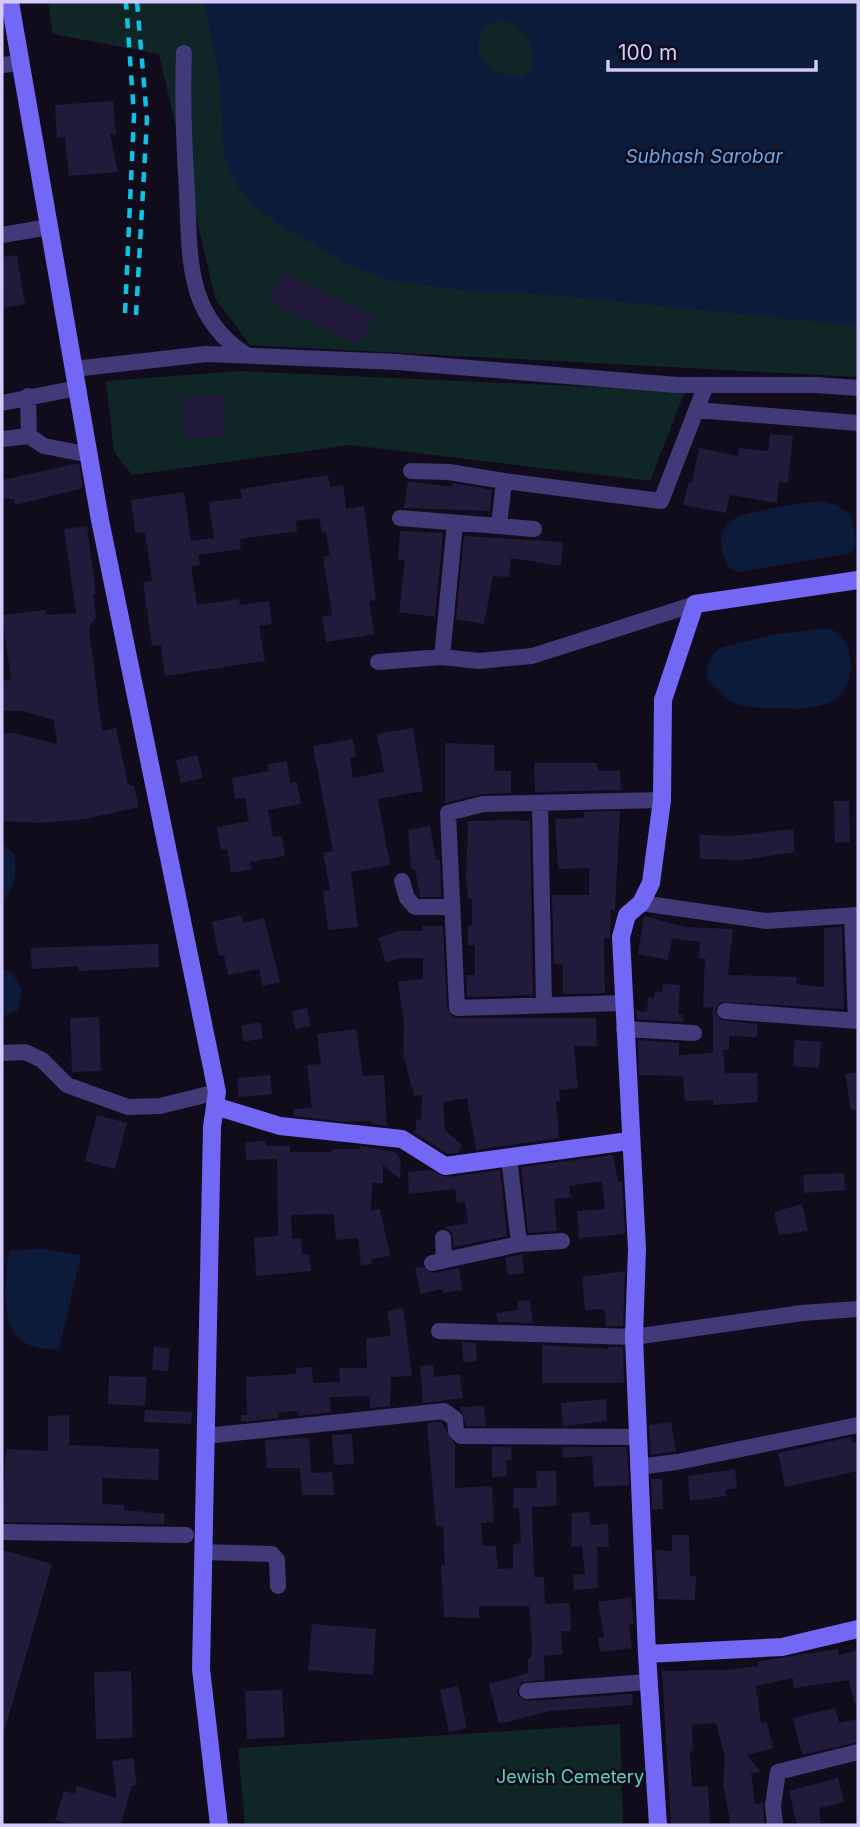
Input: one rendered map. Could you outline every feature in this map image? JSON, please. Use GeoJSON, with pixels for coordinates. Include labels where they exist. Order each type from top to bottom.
{"type":"FeatureCollection","features":[{"type":"Feature","properties":{"kind":"street"},"geometry":{"type":"LineString","coordinates":[[10,2],[104,542],[216,1099],[201,1669],[219,1825]]}},
{"type":"Feature","properties":{"kind":"street"},"geometry":{"type":"LineString","coordinates":[[184,53],[183,121],[190,270],[201,306],[226,342],[247,355]]}},
{"type":"Feature","properties":{"kind":"street"},"geometry":{"type":"LineString","coordinates":[[2,65],[21,63]]}},
{"type":"Feature","properties":{"kind":"street"},"geometry":{"type":"LineString","coordinates":[[2,234],[49,227]]}},
{"type":"Feature","properties":{"kind":"street"},"geometry":{"type":"LineString","coordinates":[[74,369],[206,354],[397,362],[706,385],[858,388]]}},
{"type":"Feature","properties":{"kind":"street"},"geometry":{"type":"LineString","coordinates":[[411,471],[449,472],[661,501],[706,385]]}},
{"type":"Feature","properties":{"kind":"street"},"geometry":{"type":"LineString","coordinates":[[2,403],[78,388]]}},
{"type":"Feature","properties":{"kind":"street"},"geometry":{"type":"LineString","coordinates":[[28,396],[29,436]]}},
{"type":"Feature","properties":{"kind":"street"},"geometry":{"type":"LineString","coordinates":[[696,410],[858,423]]}},
{"type":"Feature","properties":{"kind":"street"},"geometry":{"type":"LineString","coordinates":[[2,439],[29,436],[53,449],[90,455]]}},
{"type":"Feature","properties":{"kind":"street"},"geometry":{"type":"LineString","coordinates":[[499,526],[504,481]]}},
{"type":"Feature","properties":{"kind":"street"},"geometry":{"type":"LineString","coordinates":[[400,518],[534,529]]}},
{"type":"Feature","properties":{"kind":"street"},"geometry":{"type":"LineString","coordinates":[[442,657],[455,523]]}},
{"type":"Feature","properties":{"kind":"street"},"geometry":{"type":"LineString","coordinates":[[378,662],[442,657],[479,661],[531,656],[695,604],[858,580]]}},
{"type":"Feature","properties":{"kind":"street"},"geometry":{"type":"LineString","coordinates":[[658,1825],[646,1654],[636,1437],[634,1337],[637,1249],[622,1003],[622,925],[627,915],[641,903],[651,883],[662,800],[663,699],[695,604]]}},
{"type":"Feature","properties":{"kind":"street"},"geometry":{"type":"LineString","coordinates":[[622,1003],[457,1008],[448,813],[483,804],[662,800]]}},
{"type":"Feature","properties":{"kind":"street"},"geometry":{"type":"LineString","coordinates":[[540,803],[544,1005]]}},
{"type":"Feature","properties":{"kind":"street"},"geometry":{"type":"LineString","coordinates":[[402,881],[407,898],[415,908],[452,907]]}},
{"type":"Feature","properties":{"kind":"street"},"geometry":{"type":"LineString","coordinates":[[641,903],[766,921],[855,915],[857,1021],[725,1011]]}},
{"type":"Feature","properties":{"kind":"street"},"geometry":{"type":"LineString","coordinates":[[624,1029],[694,1033]]}},
{"type":"Feature","properties":{"kind":"street"},"geometry":{"type":"LineString","coordinates":[[2,1053],[25,1052],[42,1060],[67,1085],[128,1107],[216,1099],[279,1126],[402,1139],[445,1166],[629,1141]]}},
{"type":"Feature","properties":{"kind":"street"},"geometry":{"type":"LineString","coordinates":[[509,1157],[519,1244]]}},
{"type":"Feature","properties":{"kind":"street"},"geometry":{"type":"LineString","coordinates":[[443,1238],[438,1262],[519,1244],[562,1241]]}},
{"type":"Feature","properties":{"kind":"street"},"geometry":{"type":"LineString","coordinates":[[439,1331],[634,1337],[802,1313],[858,1310]]}},
{"type":"Feature","properties":{"kind":"street"},"geometry":{"type":"LineString","coordinates":[[206,1436],[444,1411],[455,1419],[456,1432],[461,1436],[636,1437]]}},
{"type":"Feature","properties":{"kind":"street"},"geometry":{"type":"LineString","coordinates":[[638,1467],[858,1426]]}},
{"type":"Feature","properties":{"kind":"street"},"geometry":{"type":"LineString","coordinates":[[2,1532],[186,1535]]}},
{"type":"Feature","properties":{"kind":"street"},"geometry":{"type":"LineString","coordinates":[[203,1552],[272,1554],[277,1560],[278,1586]]}},
{"type":"Feature","properties":{"kind":"street"},"geometry":{"type":"LineString","coordinates":[[646,1654],[782,1647],[858,1629]]}},
{"type":"Feature","properties":{"kind":"street"},"geometry":{"type":"LineString","coordinates":[[527,1691],[648,1682]]}},
{"type":"Feature","properties":{"kind":"street"},"geometry":{"type":"LineString","coordinates":[[775,1825],[773,1805],[778,1772],[858,1752]]}},
{"type":"Feature","properties":{"kind":"green space","name":"Subhash Sarobar"},"geometry":{"type":"Polygon","coordinates":[[[48,2],[858,2],[858,377],[250,345],[215,298],[159,54],[53,34],[48,2]]]}},
{"type":"Feature","properties":{"kind":"green space"},"geometry":{"type":"Polygon","coordinates":[[[240,371],[685,391],[650,481],[350,445],[132,475],[114,452],[106,381],[240,371]]]}},
{"type":"Feature","properties":{"kind":"green space","name":"Jewish Cemetery"},"geometry":{"type":"Polygon","coordinates":[[[620,1724],[623,1825],[245,1825],[238,1748],[620,1724]]]}},
{"type":"Feature","properties":{"kind":"water","name":"Subhash Sarobar"},"geometry":{"type":"Polygon","coordinates":[[[204,2],[858,2],[858,326],[552,295],[461,290],[393,281],[352,266],[283,227],[256,207],[237,185],[224,158],[219,74],[204,2]],[[505,21],[487,27],[479,41],[478,55],[496,72],[520,78],[531,69],[533,53],[524,34],[505,21]]]}},
{"type":"Feature","properties":{"kind":"water"},"geometry":{"type":"Polygon","coordinates":[[[824,501],[851,515],[856,543],[851,553],[738,572],[728,567],[721,540],[727,524],[734,519],[776,508],[824,501]]]}},
{"type":"Feature","properties":{"kind":"water"},"geometry":{"type":"Polygon","coordinates":[[[827,628],[838,633],[845,642],[849,650],[851,669],[848,684],[831,702],[790,709],[746,706],[729,700],[708,681],[709,662],[722,647],[777,634],[827,628]]]}},
{"type":"Feature","properties":{"kind":"water"},"geometry":{"type":"Polygon","coordinates":[[[2,844],[15,855],[15,867],[13,886],[2,900],[2,844]]]}},
{"type":"Feature","properties":{"kind":"water"},"geometry":{"type":"Polygon","coordinates":[[[2,969],[12,973],[22,989],[18,1010],[2,1017],[2,969]]]}},
{"type":"Feature","properties":{"kind":"water"},"geometry":{"type":"Polygon","coordinates":[[[42,1249],[81,1255],[59,1349],[40,1348],[25,1343],[15,1334],[6,1308],[9,1251],[42,1249]]]}},
{"type":"Feature","properties":{"kind":"building"},"geometry":{"type":"Polygon","coordinates":[[[113,101],[116,134],[110,134],[118,172],[69,176],[65,137],[57,138],[55,105],[113,101]]]}},
{"type":"Feature","properties":{"kind":"building"},"geometry":{"type":"Polygon","coordinates":[[[17,255],[25,304],[4,308],[2,257],[17,255]]]}},
{"type":"Feature","properties":{"kind":"building"},"geometry":{"type":"Polygon","coordinates":[[[283,272],[374,316],[360,345],[269,302],[283,272]]]}},
{"type":"Feature","properties":{"kind":"building"},"geometry":{"type":"Polygon","coordinates":[[[223,395],[226,436],[186,438],[183,397],[223,395]]]}},
{"type":"Feature","properties":{"kind":"building"},"geometry":{"type":"Polygon","coordinates":[[[770,434],[793,436],[788,483],[779,482],[777,503],[730,495],[726,513],[683,505],[689,482],[692,483],[699,448],[738,456],[739,448],[768,451],[770,434]]]}},
{"type":"Feature","properties":{"kind":"building"},"geometry":{"type":"Polygon","coordinates":[[[79,463],[83,488],[15,505],[14,499],[2,499],[2,480],[79,463]]]}},
{"type":"Feature","properties":{"kind":"building"},"geometry":{"type":"Polygon","coordinates":[[[328,475],[330,487],[343,485],[346,509],[364,506],[376,600],[369,601],[374,634],[326,642],[322,617],[332,615],[323,557],[330,556],[326,532],[322,533],[319,518],[296,521],[297,531],[240,539],[241,549],[198,555],[200,565],[191,566],[197,605],[239,599],[240,605],[269,601],[272,624],[259,626],[265,661],[165,676],[161,645],[152,646],[143,582],[152,581],[145,532],[135,533],[131,500],[184,492],[191,541],[214,538],[209,502],[242,498],[240,489],[328,475]]]}},
{"type":"Feature","properties":{"kind":"building"},"geometry":{"type":"Polygon","coordinates":[[[408,481],[453,487],[453,483],[492,490],[490,511],[404,508],[408,481]]]}},
{"type":"Feature","properties":{"kind":"building"},"geometry":{"type":"Polygon","coordinates":[[[87,526],[96,594],[93,595],[96,617],[89,629],[102,731],[116,728],[128,784],[134,786],[139,807],[85,819],[40,823],[2,821],[2,733],[14,733],[57,744],[54,720],[23,711],[2,711],[2,681],[11,679],[2,615],[45,610],[46,615],[76,613],[64,529],[87,526]]]}},
{"type":"Feature","properties":{"kind":"building"},"geometry":{"type":"Polygon","coordinates":[[[400,531],[443,533],[435,617],[399,612],[405,560],[398,560],[400,531]]]}},
{"type":"Feature","properties":{"kind":"building"},"geometry":{"type":"Polygon","coordinates":[[[464,536],[563,542],[561,566],[511,558],[509,577],[493,576],[484,624],[456,619],[464,536]]]}},
{"type":"Feature","properties":{"kind":"building"},"geometry":{"type":"Polygon","coordinates":[[[413,728],[423,791],[378,799],[390,865],[351,872],[358,927],[328,930],[323,891],[330,890],[323,853],[333,851],[313,746],[353,739],[356,756],[350,758],[353,778],[384,772],[377,734],[413,728]]]}},
{"type":"Feature","properties":{"kind":"building"},"geometry":{"type":"Polygon","coordinates":[[[445,743],[494,745],[494,771],[511,771],[511,793],[481,794],[445,803],[445,743]]]}},
{"type":"Feature","properties":{"kind":"building"},"geometry":{"type":"Polygon","coordinates":[[[197,755],[203,778],[181,783],[176,760],[197,755]]]}},
{"type":"Feature","properties":{"kind":"building"},"geometry":{"type":"Polygon","coordinates":[[[287,761],[290,783],[297,782],[301,804],[268,810],[273,837],[282,836],[285,856],[250,862],[252,869],[231,873],[227,849],[221,850],[217,827],[249,821],[245,798],[235,799],[232,778],[269,771],[268,764],[287,761]]]}},
{"type":"Feature","properties":{"kind":"building"},"geometry":{"type":"Polygon","coordinates":[[[534,763],[597,763],[598,771],[620,771],[621,790],[535,792],[534,763]]]}},
{"type":"Feature","properties":{"kind":"building"},"geometry":{"type":"Polygon","coordinates":[[[834,801],[849,801],[850,842],[835,843],[834,801]]]}},
{"type":"Feature","properties":{"kind":"building"},"geometry":{"type":"Polygon","coordinates":[[[620,811],[615,910],[611,910],[610,938],[604,938],[605,993],[563,994],[563,964],[554,964],[552,895],[589,895],[589,868],[558,869],[555,819],[584,818],[584,812],[620,811]]]}},
{"type":"Feature","properties":{"kind":"building"},"geometry":{"type":"Polygon","coordinates":[[[468,821],[530,821],[533,995],[467,997],[466,975],[475,975],[475,945],[468,945],[468,926],[472,925],[472,899],[468,899],[466,875],[468,821]]]}},
{"type":"Feature","properties":{"kind":"building"},"geometry":{"type":"Polygon","coordinates":[[[430,826],[436,860],[440,860],[441,897],[420,897],[415,869],[411,869],[408,830],[430,826]]]}},
{"type":"Feature","properties":{"kind":"building"},"geometry":{"type":"Polygon","coordinates":[[[793,829],[795,852],[743,860],[700,859],[699,835],[733,836],[793,829]]]}},
{"type":"Feature","properties":{"kind":"building"},"geometry":{"type":"Polygon","coordinates":[[[242,915],[243,923],[264,918],[280,982],[262,986],[259,969],[228,975],[224,955],[219,956],[212,922],[242,915]]]}},
{"type":"Feature","properties":{"kind":"building"},"geometry":{"type":"Polygon","coordinates":[[[644,916],[685,927],[733,929],[728,975],[797,977],[796,984],[824,987],[824,928],[842,927],[844,1009],[720,1002],[715,1011],[720,1020],[757,1024],[757,1037],[729,1036],[729,1050],[723,1050],[725,1073],[757,1073],[758,1102],[713,1105],[713,1100],[685,1101],[683,1076],[639,1075],[638,1040],[679,1043],[679,1055],[713,1053],[713,1007],[703,1008],[705,958],[699,958],[700,942],[672,938],[668,960],[638,954],[644,916]]]}},
{"type":"Feature","properties":{"kind":"building"},"geometry":{"type":"Polygon","coordinates":[[[422,926],[443,926],[447,1008],[453,1018],[596,1018],[597,1046],[574,1046],[578,1088],[559,1090],[560,1101],[556,1101],[559,1138],[476,1150],[467,1098],[443,1102],[445,1130],[462,1145],[458,1153],[448,1154],[413,1132],[416,1131],[416,1120],[421,1119],[422,1095],[414,1096],[403,1053],[404,1024],[398,982],[423,979],[423,958],[400,958],[386,963],[378,938],[399,931],[422,931],[422,926]]]}},
{"type":"Feature","properties":{"kind":"building"},"geometry":{"type":"Polygon","coordinates":[[[158,944],[159,967],[78,971],[78,966],[32,969],[30,948],[158,944]]]}},
{"type":"Feature","properties":{"kind":"building"},"geometry":{"type":"Polygon","coordinates":[[[663,984],[680,985],[678,1014],[683,1015],[683,1022],[637,1019],[636,1011],[647,1012],[648,997],[654,998],[655,991],[662,992],[663,984]]]}},
{"type":"Feature","properties":{"kind":"building"},"geometry":{"type":"Polygon","coordinates":[[[307,1008],[310,1026],[295,1029],[292,1011],[307,1008]]]}},
{"type":"Feature","properties":{"kind":"building"},"geometry":{"type":"Polygon","coordinates":[[[99,1017],[101,1071],[72,1072],[70,1018],[99,1017]]]}},
{"type":"Feature","properties":{"kind":"building"},"geometry":{"type":"Polygon","coordinates":[[[260,1022],[263,1038],[244,1042],[241,1026],[260,1022]]]}},
{"type":"Feature","properties":{"kind":"building"},"geometry":{"type":"Polygon","coordinates":[[[356,1029],[363,1076],[384,1075],[387,1126],[371,1124],[371,1121],[346,1122],[294,1116],[293,1109],[312,1108],[307,1065],[321,1064],[317,1034],[356,1029]]]}},
{"type":"Feature","properties":{"kind":"building"},"geometry":{"type":"Polygon","coordinates":[[[795,1040],[821,1042],[819,1068],[793,1066],[795,1040]]]}},
{"type":"Feature","properties":{"kind":"building"},"geometry":{"type":"Polygon","coordinates":[[[858,1072],[858,1109],[851,1110],[845,1074],[858,1072]]]}},
{"type":"Feature","properties":{"kind":"building"},"geometry":{"type":"Polygon","coordinates":[[[270,1075],[272,1094],[239,1097],[237,1078],[270,1075]]]}},
{"type":"Feature","properties":{"kind":"building"},"geometry":{"type":"Polygon","coordinates":[[[97,1115],[127,1123],[115,1169],[85,1161],[97,1115]]]}},
{"type":"Feature","properties":{"kind":"building"},"geometry":{"type":"Polygon","coordinates":[[[265,1141],[266,1146],[290,1146],[290,1152],[332,1152],[332,1149],[360,1149],[360,1146],[396,1152],[401,1161],[400,1179],[383,1165],[383,1183],[372,1183],[371,1211],[380,1209],[390,1256],[371,1259],[372,1264],[361,1266],[358,1238],[336,1240],[334,1214],[291,1215],[292,1239],[301,1238],[302,1254],[309,1254],[311,1271],[256,1276],[254,1238],[278,1236],[277,1159],[246,1160],[245,1142],[265,1141]]]}},
{"type":"Feature","properties":{"kind":"building"},"geometry":{"type":"Polygon","coordinates":[[[613,1155],[618,1182],[622,1181],[625,1234],[579,1238],[577,1211],[605,1209],[602,1181],[569,1186],[571,1197],[554,1199],[557,1231],[528,1233],[521,1167],[613,1155]]]}},
{"type":"Feature","properties":{"kind":"building"},"geometry":{"type":"Polygon","coordinates":[[[430,1170],[447,1177],[500,1170],[507,1236],[454,1247],[452,1233],[445,1227],[468,1223],[465,1202],[457,1203],[455,1189],[409,1194],[408,1172],[430,1170]]]}},
{"type":"Feature","properties":{"kind":"building"},"geometry":{"type":"Polygon","coordinates":[[[844,1173],[845,1190],[804,1193],[803,1175],[844,1173]]]}},
{"type":"Feature","properties":{"kind":"building"},"geometry":{"type":"Polygon","coordinates":[[[802,1204],[808,1231],[779,1235],[774,1212],[802,1204]]]}},
{"type":"Feature","properties":{"kind":"building"},"geometry":{"type":"Polygon","coordinates":[[[522,1254],[524,1273],[508,1275],[505,1258],[522,1254]]]}},
{"type":"Feature","properties":{"kind":"building"},"geometry":{"type":"Polygon","coordinates":[[[422,1267],[434,1273],[459,1268],[462,1290],[443,1293],[442,1289],[421,1294],[415,1268],[422,1267]]]}},
{"type":"Feature","properties":{"kind":"building"},"geometry":{"type":"Polygon","coordinates":[[[625,1271],[623,1326],[606,1326],[604,1309],[585,1310],[582,1277],[625,1271]]]}},
{"type":"Feature","properties":{"kind":"building"},"geometry":{"type":"Polygon","coordinates":[[[530,1300],[533,1323],[498,1322],[496,1313],[518,1310],[517,1301],[530,1300]]]}},
{"type":"Feature","properties":{"kind":"building"},"geometry":{"type":"Polygon","coordinates":[[[403,1308],[412,1376],[391,1377],[390,1406],[370,1408],[370,1396],[330,1397],[331,1412],[299,1416],[298,1411],[278,1412],[278,1418],[241,1422],[241,1415],[247,1415],[246,1377],[296,1374],[296,1368],[312,1367],[313,1383],[340,1382],[339,1368],[367,1368],[366,1338],[391,1336],[387,1311],[403,1308]]]}},
{"type":"Feature","properties":{"kind":"building"},"geometry":{"type":"Polygon","coordinates":[[[462,1342],[476,1343],[477,1361],[463,1362],[462,1342]]]}},
{"type":"Feature","properties":{"kind":"building"},"geometry":{"type":"Polygon","coordinates":[[[542,1345],[608,1349],[623,1347],[624,1383],[542,1383],[542,1345]]]}},
{"type":"Feature","properties":{"kind":"building"},"geometry":{"type":"Polygon","coordinates":[[[154,1347],[170,1348],[168,1371],[152,1370],[154,1347]]]}},
{"type":"Feature","properties":{"kind":"building"},"geometry":{"type":"Polygon","coordinates":[[[433,1365],[434,1377],[460,1374],[463,1398],[423,1403],[420,1366],[433,1365]]]}},
{"type":"Feature","properties":{"kind":"building"},"geometry":{"type":"Polygon","coordinates":[[[109,1376],[147,1377],[145,1406],[108,1404],[109,1376]]]}},
{"type":"Feature","properties":{"kind":"building"},"geometry":{"type":"Polygon","coordinates":[[[606,1399],[607,1421],[563,1426],[561,1403],[606,1399]]]}},
{"type":"Feature","properties":{"kind":"building"},"geometry":{"type":"Polygon","coordinates":[[[484,1406],[486,1426],[466,1426],[460,1407],[484,1406]]]}},
{"type":"Feature","properties":{"kind":"building"},"geometry":{"type":"Polygon","coordinates":[[[145,1410],[192,1412],[191,1424],[144,1422],[145,1410]]]}},
{"type":"Feature","properties":{"kind":"building"},"geometry":{"type":"Polygon","coordinates":[[[69,1415],[69,1445],[159,1449],[158,1480],[102,1478],[102,1504],[124,1505],[124,1510],[165,1514],[164,1524],[2,1522],[6,1449],[48,1451],[48,1416],[69,1415]]]}},
{"type":"Feature","properties":{"kind":"building"},"geometry":{"type":"Polygon","coordinates":[[[441,1422],[455,1444],[455,1488],[492,1486],[494,1522],[481,1523],[483,1546],[496,1546],[498,1569],[513,1568],[513,1545],[521,1542],[519,1508],[513,1508],[514,1488],[537,1488],[536,1471],[556,1471],[557,1506],[532,1507],[534,1577],[544,1577],[545,1604],[570,1603],[571,1631],[561,1631],[563,1654],[544,1656],[545,1679],[521,1683],[517,1691],[519,1697],[528,1701],[632,1694],[633,1705],[550,1711],[499,1724],[489,1684],[528,1673],[532,1640],[529,1606],[479,1606],[479,1618],[444,1617],[441,1565],[445,1565],[443,1526],[436,1526],[427,1423],[441,1422]]]}},
{"type":"Feature","properties":{"kind":"building"},"geometry":{"type":"Polygon","coordinates":[[[671,1422],[676,1451],[651,1455],[649,1425],[671,1422]]]}},
{"type":"Feature","properties":{"kind":"building"},"geometry":{"type":"Polygon","coordinates":[[[352,1434],[354,1464],[334,1465],[332,1435],[352,1434]]]}},
{"type":"Feature","properties":{"kind":"building"},"geometry":{"type":"Polygon","coordinates":[[[851,1437],[852,1443],[858,1442],[858,1471],[785,1487],[778,1453],[851,1437]]]}},
{"type":"Feature","properties":{"kind":"building"},"geometry":{"type":"Polygon","coordinates":[[[309,1438],[311,1473],[332,1472],[334,1495],[302,1495],[300,1468],[267,1468],[265,1440],[309,1438]]]}},
{"type":"Feature","properties":{"kind":"building"},"geometry":{"type":"Polygon","coordinates":[[[492,1447],[511,1447],[512,1460],[506,1460],[507,1476],[492,1477],[492,1447]]]}},
{"type":"Feature","properties":{"kind":"building"},"geometry":{"type":"Polygon","coordinates":[[[562,1447],[627,1447],[629,1485],[594,1487],[592,1456],[563,1458],[562,1447]]]}},
{"type":"Feature","properties":{"kind":"building"},"geometry":{"type":"Polygon","coordinates":[[[735,1469],[737,1488],[725,1490],[726,1496],[690,1501],[688,1476],[735,1469]]]}},
{"type":"Feature","properties":{"kind":"building"},"geometry":{"type":"Polygon","coordinates":[[[651,1479],[662,1479],[663,1509],[652,1509],[651,1479]]]}},
{"type":"Feature","properties":{"kind":"building"},"geometry":{"type":"Polygon","coordinates":[[[589,1512],[590,1525],[608,1524],[609,1547],[597,1547],[598,1588],[574,1590],[573,1575],[585,1574],[582,1546],[571,1547],[572,1513],[589,1512]]]}},
{"type":"Feature","properties":{"kind":"building"},"geometry":{"type":"Polygon","coordinates":[[[672,1535],[689,1535],[690,1576],[696,1576],[695,1600],[658,1599],[655,1550],[672,1551],[672,1535]]]}},
{"type":"Feature","properties":{"kind":"building"},"geometry":{"type":"Polygon","coordinates":[[[2,1550],[52,1564],[5,1729],[2,1729],[2,1550]]]}},
{"type":"Feature","properties":{"kind":"building"},"geometry":{"type":"Polygon","coordinates":[[[631,1597],[634,1624],[629,1624],[632,1648],[600,1652],[598,1638],[604,1637],[598,1602],[631,1597]]]}},
{"type":"Feature","properties":{"kind":"building"},"geometry":{"type":"Polygon","coordinates":[[[312,1624],[376,1629],[373,1675],[308,1670],[312,1624]]]}},
{"type":"Feature","properties":{"kind":"building"},"geometry":{"type":"Polygon","coordinates":[[[838,1649],[839,1655],[858,1650],[858,1702],[854,1703],[849,1680],[794,1688],[793,1678],[756,1686],[761,1723],[767,1722],[773,1748],[747,1755],[761,1772],[751,1773],[755,1804],[763,1803],[764,1825],[731,1825],[723,1785],[725,1757],[716,1723],[692,1725],[693,1751],[690,1751],[692,1787],[708,1786],[710,1825],[671,1825],[662,1671],[727,1670],[758,1666],[757,1662],[772,1659],[838,1649]]]}},
{"type":"Feature","properties":{"kind":"building"},"geometry":{"type":"Polygon","coordinates":[[[131,1671],[133,1738],[96,1739],[94,1672],[131,1671]]]}},
{"type":"Feature","properties":{"kind":"building"},"geometry":{"type":"Polygon","coordinates":[[[458,1686],[467,1728],[449,1732],[440,1690],[458,1686]]]}},
{"type":"Feature","properties":{"kind":"building"},"geometry":{"type":"Polygon","coordinates":[[[282,1690],[285,1737],[247,1739],[245,1691],[282,1690]]]}},
{"type":"Feature","properties":{"kind":"building"},"geometry":{"type":"Polygon","coordinates":[[[835,1708],[839,1723],[858,1719],[858,1742],[802,1755],[793,1718],[835,1708]]]}},
{"type":"Feature","properties":{"kind":"building"},"geometry":{"type":"Polygon","coordinates":[[[133,1758],[137,1785],[132,1785],[121,1825],[76,1825],[55,1820],[64,1791],[75,1794],[77,1786],[117,1798],[112,1761],[133,1758]]]}},
{"type":"Feature","properties":{"kind":"building"},"geometry":{"type":"Polygon","coordinates":[[[838,1778],[844,1802],[819,1808],[821,1825],[797,1825],[789,1791],[838,1778]]]}},
{"type":"Feature","properties":{"kind":"railway"},"geometry":{"type":"LineString","coordinates":[[125,313],[134,115],[126,2]]}},
{"type":"Feature","properties":{"kind":"railway"},"geometry":{"type":"LineString","coordinates":[[136,315],[147,119],[137,2]]}}]}
